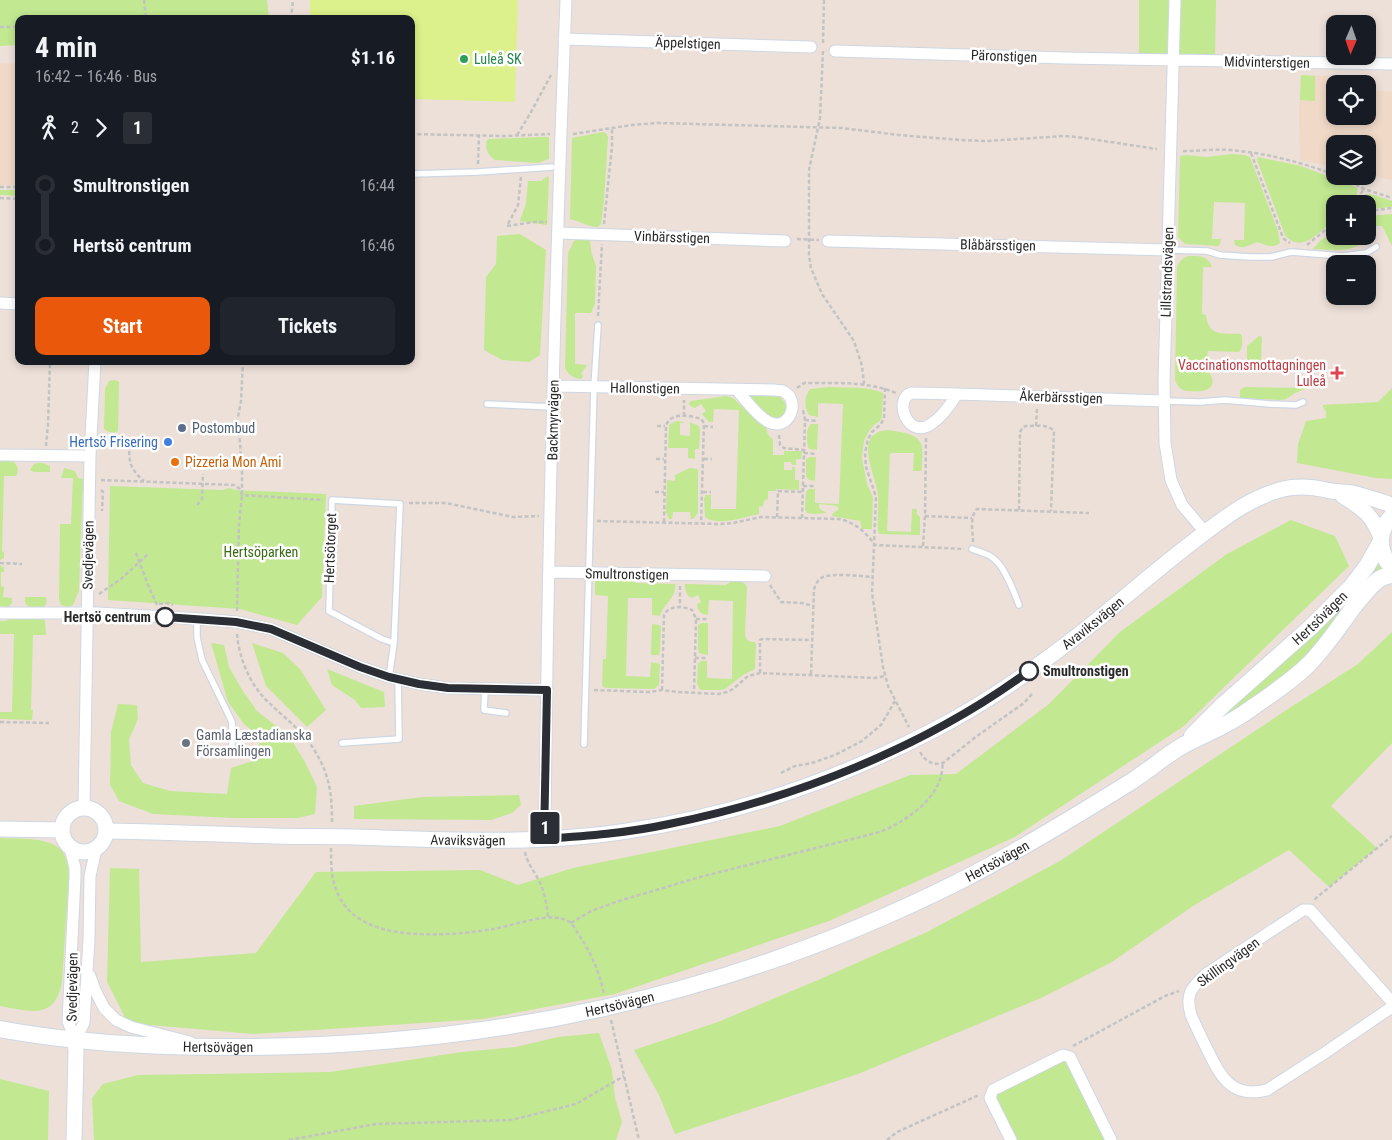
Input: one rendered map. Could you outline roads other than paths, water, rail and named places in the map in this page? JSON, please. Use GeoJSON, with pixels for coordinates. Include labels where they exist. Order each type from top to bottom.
{"type":"FeatureCollection","features":[{"type":"Feature","properties":{"kind":"main road","name":"Hertsövägen"},"geometry":{"type":"LineString","coordinates":[[1182,746],[1223,705],[1311,627],[1357,580],[1367,566],[1380,540],[1383,528],[1392,516]]}},
{"type":"Feature","properties":{"kind":"main road"},"geometry":{"type":"LineString","coordinates":[[1380,540],[1383,556],[1392,567]]}},
{"type":"Feature","properties":{"kind":"main road","name":"Hertsövägen"},"geometry":{"type":"LineString","coordinates":[[0,1029],[49,1038],[141,1045],[218,1047],[371,1042],[474,1032],[535,1023],[590,1012],[738,973],[848,933],[963,880],[1074,817],[1182,746],[1234,720],[1290,681],[1310,663],[1360,599],[1376,582],[1392,574]]}},
{"type":"Feature","properties":{"kind":"street","name":"Backmyrvägen"},"geometry":{"type":"LineString","coordinates":[[544,839],[553,386],[566,0]]}},
{"type":"Feature","properties":{"kind":"street","name":"Lillstrandsvägen"},"geometry":{"type":"LineString","coordinates":[[1174,0],[1164,401],[1165,443],[1171,480],[1182,505],[1205,532]]}},
{"type":"Feature","properties":{"kind":"street","name":"Äppelstigen"},"geometry":{"type":"LineString","coordinates":[[564,39],[811,47]]}},
{"type":"Feature","properties":{"kind":"street","name":"Päronstigen"},"geometry":{"type":"LineString","coordinates":[[835,51],[1173,60]]}},
{"type":"Feature","properties":{"kind":"street","name":"Midvinterstigen"},"geometry":{"type":"LineString","coordinates":[[1173,60],[1392,64]]}},
{"type":"Feature","properties":{"kind":"street","name":"Vinbärsstigen"},"geometry":{"type":"LineString","coordinates":[[558,228],[603,235],[785,241]]}},
{"type":"Feature","properties":{"kind":"street","name":"Blåbärsstigen"},"geometry":{"type":"LineString","coordinates":[[828,241],[1168,250]]}},
{"type":"Feature","properties":{"kind":"street"},"geometry":{"type":"LineString","coordinates":[[0,303],[15,304]]}},
{"type":"Feature","properties":{"kind":"street","name":"Svedjevägen"},"geometry":{"type":"LineString","coordinates":[[84,808],[90,456],[95,365]]}},
{"type":"Feature","properties":{"kind":"street","name":"Hallonstigen"},"geometry":{"type":"LineString","coordinates":[[553,386],[775,390],[783,391],[790,399],[792,410],[789,417],[784,422],[777,424],[768,422],[761,417],[737,390]]}},
{"type":"Feature","properties":{"kind":"street","name":"Åkerbärsstigen"},"geometry":{"type":"LineString","coordinates":[[957,394],[931,424],[915,427],[905,418],[903,402],[905,396],[911,393],[957,394],[1037,396],[1164,401]]}},
{"type":"Feature","properties":{"kind":"street"},"geometry":{"type":"LineString","coordinates":[[0,454],[90,456]]}},
{"type":"Feature","properties":{"kind":"street","name":"Avaviksvägen"},"geometry":{"type":"LineString","coordinates":[[106,831],[457,841],[525,841],[626,832],[709,816],[788,792],[858,766],[887,754],[958,716],[1015,681],[1094,622],[1205,532],[1249,502],[1285,489],[1301,486],[1350,493],[1392,505]]}},
{"type":"Feature","properties":{"kind":"street","name":"Avaviksvägen"},"geometry":{"type":"LineString","coordinates":[[1335,492],[1367,512],[1375,523],[1380,540]]}},
{"type":"Feature","properties":{"kind":"street","name":"Smultronstigen"},"geometry":{"type":"LineString","coordinates":[[550,572],[765,576]]}},
{"type":"Feature","properties":{"kind":"street"},"geometry":{"type":"LineString","coordinates":[[0,613],[87,613],[236,622],[271,629],[360,667],[419,684],[448,688],[547,690]]}},
{"type":"Feature","properties":{"kind":"street"},"geometry":{"type":"LineString","coordinates":[[84,808],[92,810],[100,816],[105,824],[106,831],[102,842],[91,852],[75,851],[70,848],[64,841],[62,830],[63,822],[69,815],[74,811],[84,808]]}},
{"type":"Feature","properties":{"kind":"street"},"geometry":{"type":"LineString","coordinates":[[0,829],[62,830]]}},
{"type":"Feature","properties":{"kind":"street","name":"Svedjevägen"},"geometry":{"type":"LineString","coordinates":[[70,848],[75,868],[75,878],[68,1021],[75,1040]]}},
{"type":"Feature","properties":{"kind":"street","name":"Svedjevägen"},"geometry":{"type":"LineString","coordinates":[[75,1040],[84,1023],[91,869],[96,849]]}},
{"type":"Feature","properties":{"kind":"street","name":"Skillingvägen"},"geometry":{"type":"LineString","coordinates":[[1392,1002],[1310,910],[1303,910],[1206,974],[1193,987],[1189,995],[1188,1005],[1219,1074],[1230,1085],[1239,1090],[1260,1092],[1267,1090],[1323,1054],[1392,1007]]}},
{"type":"Feature","properties":{"kind":"street","name":"Svedjevägen"},"geometry":{"type":"LineString","coordinates":[[88,957],[94,990],[104,1008],[116,1020],[131,1027],[218,1047]]}},
{"type":"Feature","properties":{"kind":"street"},"geometry":{"type":"LineString","coordinates":[[74,1140],[75,1040]]}},
{"type":"Feature","properties":{"kind":"street"},"geometry":{"type":"LineString","coordinates":[[1011,1140],[990,1098],[993,1090],[1063,1055],[1070,1058],[1111,1140]]}},
{"type":"Feature","properties":{"kind":"lane"},"geometry":{"type":"LineString","coordinates":[[415,174],[552,167]]}},
{"type":"Feature","properties":{"kind":"lane"},"geometry":{"type":"LineString","coordinates":[[1168,250],[1206,251],[1220,255],[1264,257],[1291,252],[1343,256],[1366,253],[1376,247]]}},
{"type":"Feature","properties":{"kind":"lane"},"geometry":{"type":"LineString","coordinates":[[584,744],[594,387],[598,325]]}},
{"type":"Feature","properties":{"kind":"lane"},"geometry":{"type":"LineString","coordinates":[[1164,401],[1200,402],[1225,400],[1296,405],[1304,402]]}},
{"type":"Feature","properties":{"kind":"lane"},"geometry":{"type":"LineString","coordinates":[[487,404],[553,407]]}},
{"type":"Feature","properties":{"kind":"lane","name":"Hertsötorget"},"geometry":{"type":"LineString","coordinates":[[332,500],[400,504],[394,643],[382,639],[329,611],[332,500]]}},
{"type":"Feature","properties":{"kind":"lane"},"geometry":{"type":"LineString","coordinates":[[972,549],[996,560],[1008,578],[1019,605]]}},
{"type":"Feature","properties":{"kind":"lane"},"geometry":{"type":"LineString","coordinates":[[197,619],[197,637],[202,660],[232,722],[232,749]]}},
{"type":"Feature","properties":{"kind":"lane"},"geometry":{"type":"LineString","coordinates":[[342,743],[399,739],[394,678],[394,643]]}},
{"type":"Feature","properties":{"kind":"lane"},"geometry":{"type":"LineString","coordinates":[[485,689],[484,710],[506,713]]}},
{"type":"Feature","properties":{"kind":"place","name":"Luleå SK"},"geometry":{"type":"Point","coordinates":[464,59]}},
{"type":"Feature","properties":{"kind":"place","name":"Vaccinationsmottagningen Luleå"},"geometry":{"type":"Point","coordinates":[1337,373]}},
{"type":"Feature","properties":{"kind":"place","name":"Postombud"},"geometry":{"type":"Point","coordinates":[182,428]}},
{"type":"Feature","properties":{"kind":"place","name":"Hertsö Frisering"},"geometry":{"type":"Point","coordinates":[168,442]}},
{"type":"Feature","properties":{"kind":"place","name":"Pizzeria Mon Ami"},"geometry":{"type":"Point","coordinates":[175,462]}},
{"type":"Feature","properties":{"kind":"place","name":"Hertsö centrum"},"geometry":{"type":"Point","coordinates":[165,617]}},
{"type":"Feature","properties":{"kind":"place","name":"Smultronstigen"},"geometry":{"type":"Point","coordinates":[1029,671]}},
{"type":"Feature","properties":{"kind":"place","name":"Gamla Læstadianska Församlingen"},"geometry":{"type":"Point","coordinates":[186,743]}},
{"type":"Feature","properties":{"kind":"park label","name":"Hertsöparken"},"geometry":{"type":"Point","coordinates":[261,552]}}]}
